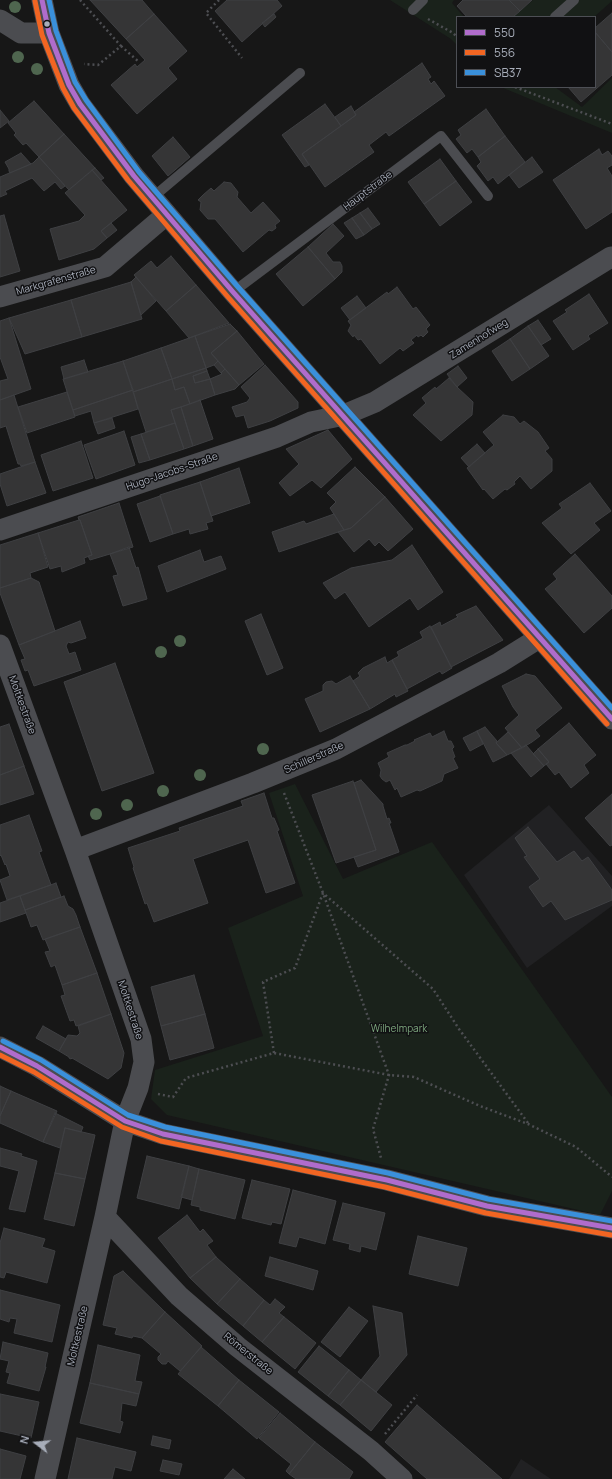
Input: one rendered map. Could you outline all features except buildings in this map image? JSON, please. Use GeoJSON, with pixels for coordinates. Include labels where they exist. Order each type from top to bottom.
{"type":"FeatureCollection","features":[{"type":"Feature","properties":{"kind":"street"},"geometry":{"type":"LineString","coordinates":[[42,0],[49,33],[64,72],[80,104],[134,176],[233,292],[612,719]]}},
{"type":"Feature","properties":{"kind":"street"},"geometry":{"type":"LineString","coordinates":[[0,20],[21,33],[49,33]]}},
{"type":"Feature","properties":{"kind":"street","name":"Markgrafenstraße"},"geometry":{"type":"LineString","coordinates":[[0,297],[105,267],[166,215]]}},
{"type":"Feature","properties":{"kind":"street","name":"Zamenhofweg"},"geometry":{"type":"LineString","coordinates":[[344,416],[375,402],[612,258]]}},
{"type":"Feature","properties":{"kind":"street","name":"Hugo-Jacobs-Straße"},"geometry":{"type":"LineString","coordinates":[[0,530],[278,437],[311,422],[344,416]]}},
{"type":"Feature","properties":{"kind":"street","name":"Schillerstraße"},"geometry":{"type":"LineString","coordinates":[[75,850],[277,774],[343,746],[499,663],[539,638]]}},
{"type":"Feature","properties":{"kind":"street","name":"Moltkestraße"},"geometry":{"type":"LineString","coordinates":[[0,645],[75,850],[141,1039],[144,1062],[138,1088],[125,1121],[105,1217],[45,1479]]}},
{"type":"Feature","properties":{"kind":"street"},"geometry":{"type":"LineString","coordinates":[[0,1047],[36,1066],[125,1121],[163,1134],[387,1180],[487,1206],[612,1228]]}},
{"type":"Feature","properties":{"kind":"street","name":"Römerstraße"},"geometry":{"type":"LineString","coordinates":[[105,1217],[179,1296],[238,1347],[371,1451],[402,1479]]}},
{"type":"Feature","properties":{"kind":"lane"},"geometry":{"type":"LineString","coordinates":[[413,10],[423,0]]}},
{"type":"Feature","properties":{"kind":"lane"},"geometry":{"type":"LineString","coordinates":[[556,16],[574,0]]}},
{"type":"Feature","properties":{"kind":"lane"},"geometry":{"type":"LineString","coordinates":[[152,198],[300,73]]}},
{"type":"Feature","properties":{"kind":"lane","name":"Hauptstraße"},"geometry":{"type":"LineString","coordinates":[[233,292],[441,136],[488,196]]}},
{"type":"Feature","properties":{"kind":"path"},"geometry":{"type":"LineString","coordinates":[[80,0],[121,46],[139,62]]}},
{"type":"Feature","properties":{"kind":"path"},"geometry":{"type":"LineString","coordinates":[[219,0],[206,13],[242,58]]}},
{"type":"Feature","properties":{"kind":"path"},"geometry":{"type":"LineString","coordinates":[[64,72],[79,64],[98,65],[121,46]]}},
{"type":"Feature","properties":{"kind":"path"},"geometry":{"type":"LineString","coordinates":[[518,88],[612,124]]}},
{"type":"Feature","properties":{"kind":"path"},"geometry":{"type":"LineString","coordinates":[[277,774],[323,893],[389,1075],[373,1129],[387,1180]]}},
{"type":"Feature","properties":{"kind":"path"},"geometry":{"type":"LineString","coordinates":[[274,1053],[262,982],[295,968],[323,893]]}},
{"type":"Feature","properties":{"kind":"path"},"geometry":{"type":"LineString","coordinates":[[323,893],[433,989],[459,1029],[528,1124]]}},
{"type":"Feature","properties":{"kind":"path"},"geometry":{"type":"LineString","coordinates":[[138,1088],[173,1097],[186,1078],[274,1053],[389,1075],[414,1077],[480,1106],[528,1124],[576,1148],[612,1177]]}},
{"type":"Feature","properties":{"kind":"path"},"geometry":{"type":"LineString","coordinates":[[371,1451],[417,1395]]}},
{"type":"Feature","properties":{"kind":"shaded area"},"geometry":{"type":"Polygon","coordinates":[[[549,805],[612,876],[612,906],[527,968],[464,875],[549,805]]]}},
{"type":"Feature","properties":{"kind":"shaded area"},"geometry":{"type":"Polygon","coordinates":[[[521,1459],[551,1479],[509,1479],[521,1459]]]}},
{"type":"Feature","properties":{"kind":"green space"},"geometry":{"type":"Polygon","coordinates":[[[390,0],[454,0],[452,3],[463,16],[456,16],[456,44],[451,39],[390,0]]]}},
{"type":"Feature","properties":{"kind":"green space"},"geometry":{"type":"Polygon","coordinates":[[[533,0],[612,0],[595,16],[514,16],[533,0]]]}},
{"type":"Feature","properties":{"kind":"green space"},"geometry":{"type":"Polygon","coordinates":[[[612,78],[612,133],[503,88],[556,88],[582,107],[612,78]]]}},
{"type":"Feature","properties":{"kind":"green space","name":"Wilhelmpark"},"geometry":{"type":"Polygon","coordinates":[[[295,784],[343,879],[432,842],[612,1097],[612,1191],[600,1215],[167,1115],[151,1099],[155,1070],[263,1036],[228,928],[303,896],[269,793],[295,784]]]}},
{"type":"Feature","properties":{"kind":"transit line","name":"550"},"geometry":{"type":"LineString","coordinates":[[42,0],[49,33],[69,85],[80,104],[134,176],[233,292],[612,719]]}},
{"type":"Feature","properties":{"kind":"transit line","name":"SB37"},"geometry":{"type":"LineString","coordinates":[[49,0],[56,31],[75,82],[86,100],[139,172],[238,287],[612,708]]}},
{"type":"Feature","properties":{"kind":"transit line","name":"556"},"geometry":{"type":"LineString","coordinates":[[35,1],[42,35],[63,88],[74,108],[128,180],[228,297],[607,724]]}},
{"type":"Feature","properties":{"kind":"transit line","name":"SB37"},"geometry":{"type":"LineString","coordinates":[[3,1041],[41,1060],[128,1115],[165,1127],[388,1173],[488,1199],[612,1221]]}},
{"type":"Feature","properties":{"kind":"transit line","name":"550"},"geometry":{"type":"LineString","coordinates":[[0,1047],[37,1066],[125,1121],[163,1134],[387,1180],[487,1206],[612,1228]]}},
{"type":"Feature","properties":{"kind":"transit line","name":"556"},"geometry":{"type":"LineString","coordinates":[[0,1055],[34,1072],[122,1127],[161,1141],[385,1187],[486,1213],[611,1235]]}}]}
